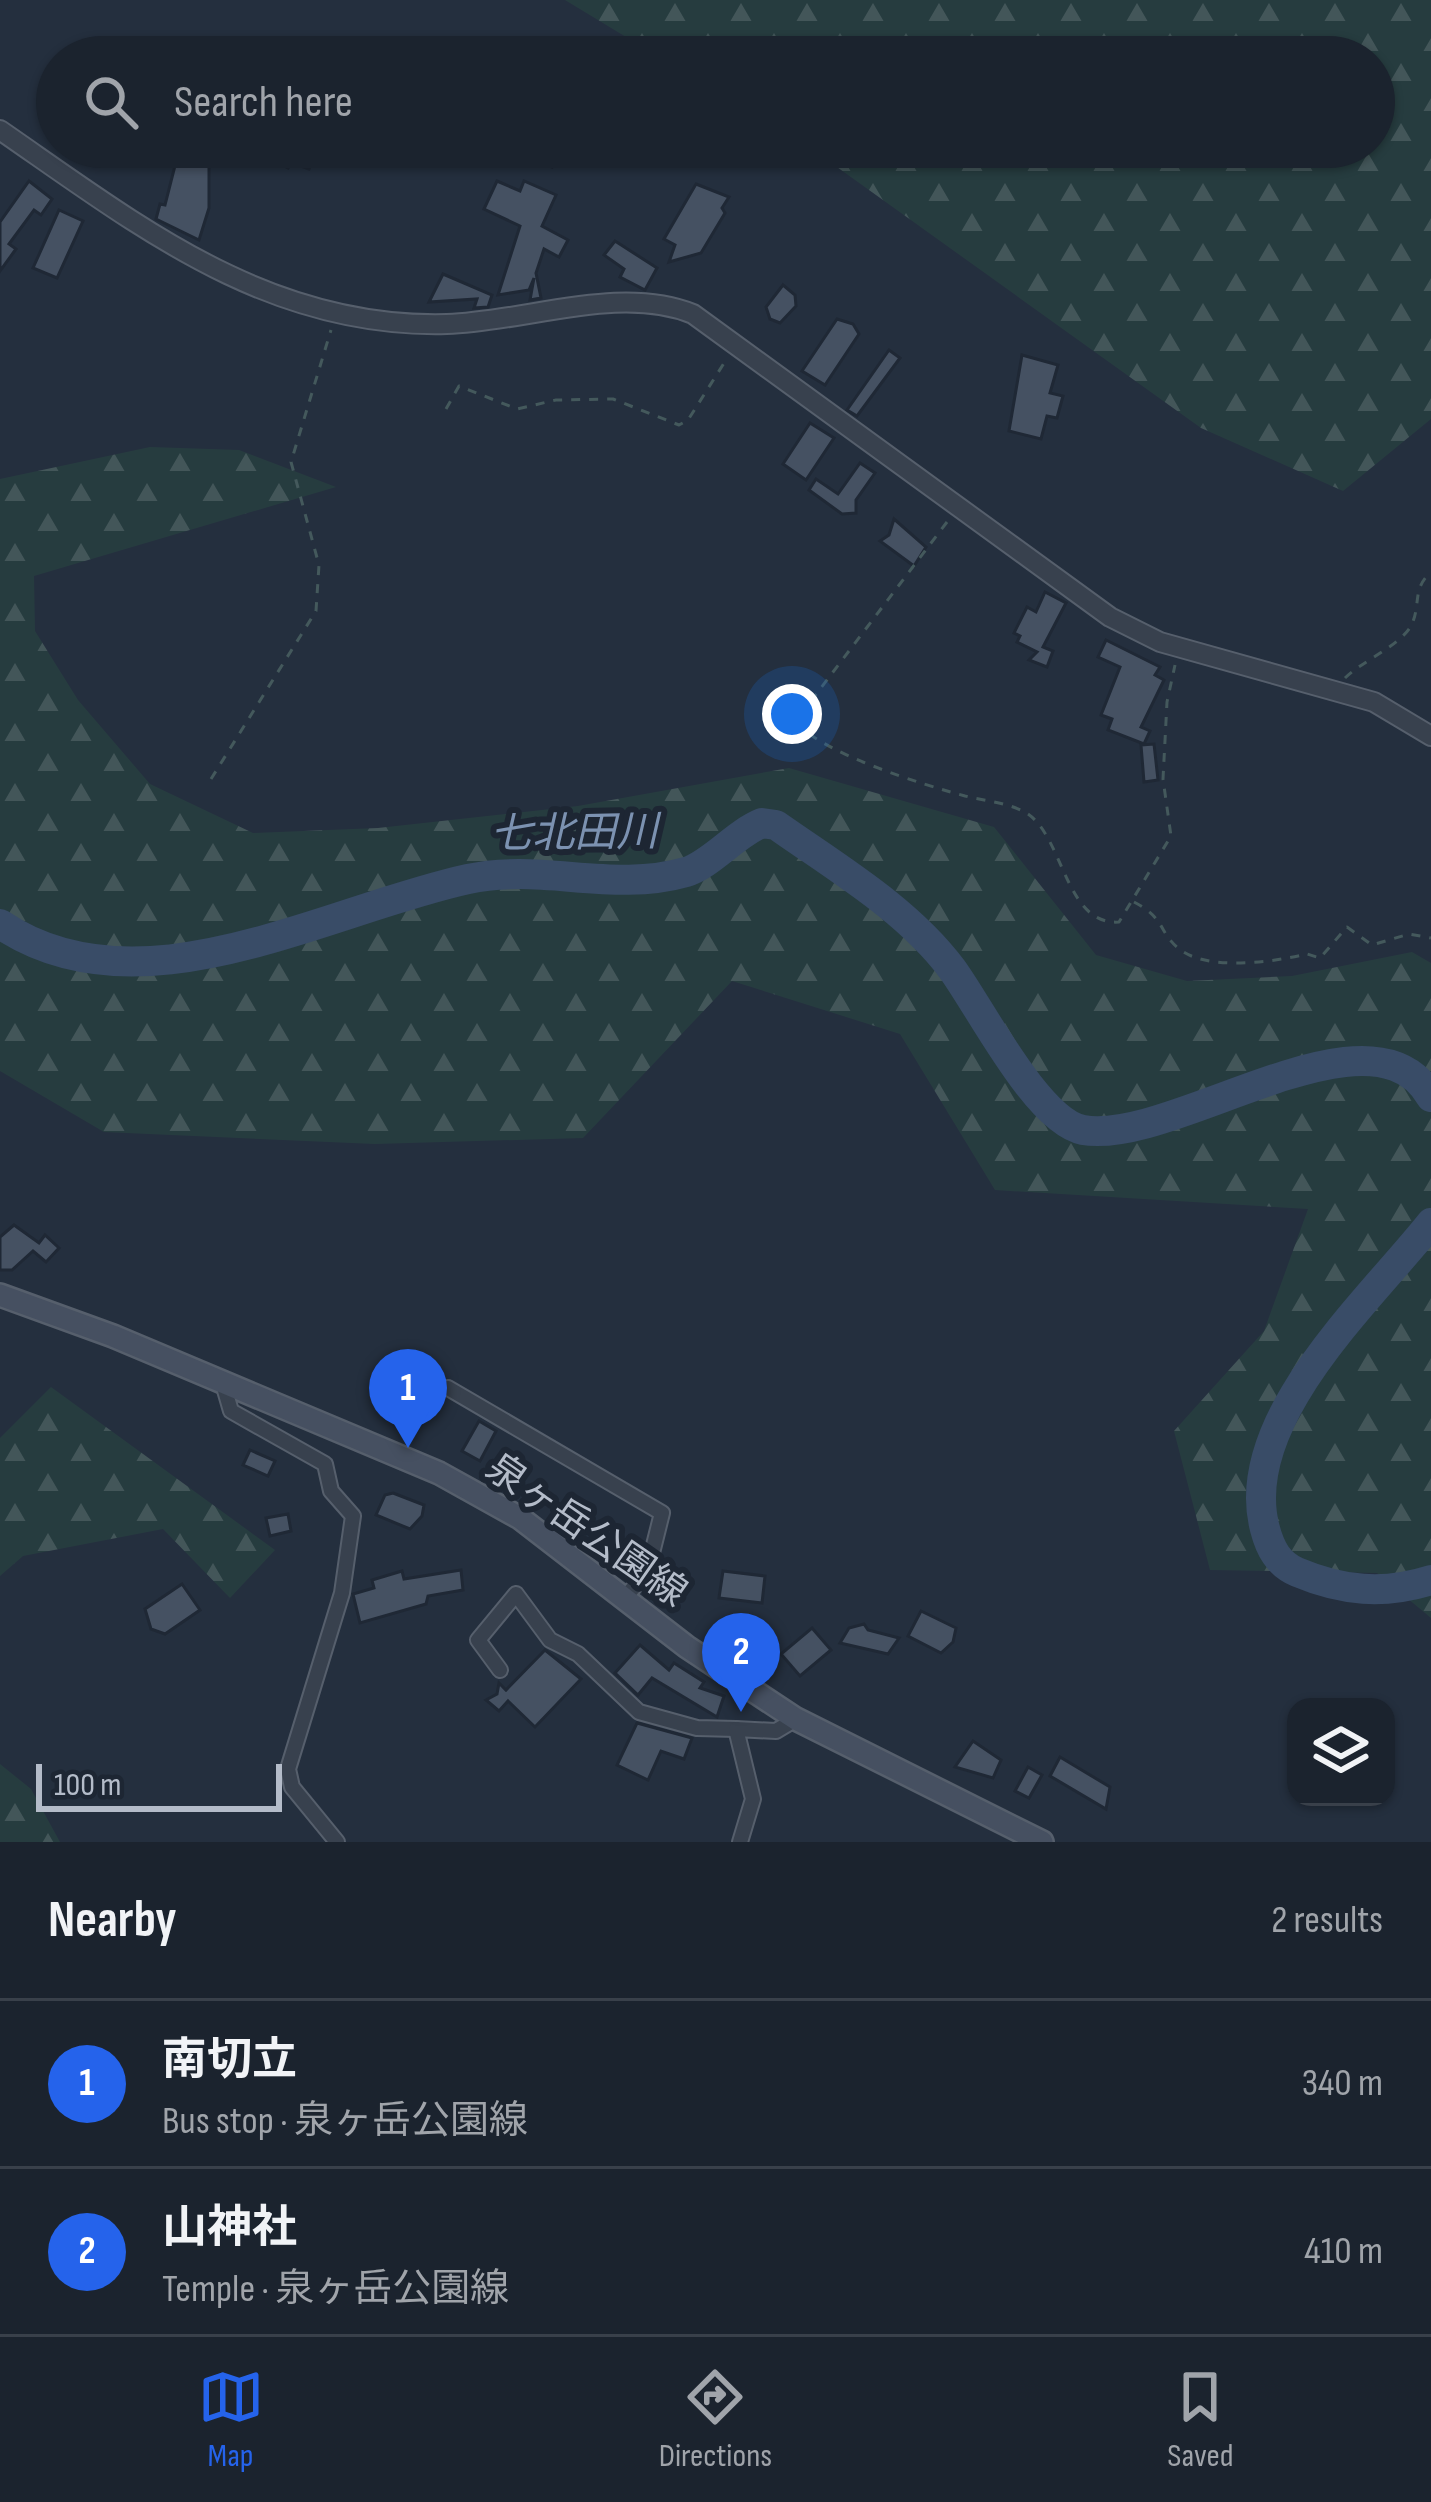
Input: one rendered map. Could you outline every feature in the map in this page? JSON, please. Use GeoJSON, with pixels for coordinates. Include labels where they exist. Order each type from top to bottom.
{"type":"FeatureCollection","features":[{"type":"Feature","properties":{"kind":"main road","name":"泉ヶ岳公園線"},"geometry":{"type":"LineString","coordinates":[[0,1295],[222,1380],[439,1473],[520,1518],[796,1719],[1042,1842]]}},
{"type":"Feature","properties":{"kind":"street"},"geometry":{"type":"LineString","coordinates":[[0,130],[36,155]]}},
{"type":"Feature","properties":{"kind":"street"},"geometry":{"type":"LineString","coordinates":[[56,168],[171,247],[231,281],[336,312],[440,324],[648,303],[693,314],[1110,617],[1174,646],[1334,687],[1374,702],[1431,736]]}},
{"type":"Feature","properties":{"kind":"street"},"geometry":{"type":"LineString","coordinates":[[222,1380],[231,1411],[325,1464],[331,1491],[353,1516],[342,1593],[288,1769],[292,1787],[337,1842]]}},
{"type":"Feature","properties":{"kind":"street"},"geometry":{"type":"LineString","coordinates":[[448,1388],[662,1513],[647,1573],[624,1598]]}},
{"type":"Feature","properties":{"kind":"street"},"geometry":{"type":"LineString","coordinates":[[500,1670],[478,1640],[516,1594],[550,1640],[578,1654],[639,1712],[697,1728],[776,1731],[796,1719]]}},
{"type":"Feature","properties":{"kind":"street"},"geometry":{"type":"LineString","coordinates":[[736,1729],[753,1799],[740,1842]]}},
{"type":"Feature","properties":{"kind":"path"},"geometry":{"type":"LineString","coordinates":[[211,779],[316,611],[319,565],[291,462],[336,312]]}},
{"type":"Feature","properties":{"kind":"path"},"geometry":{"type":"LineString","coordinates":[[446,410],[459,386],[518,409],[556,400],[613,399],[679,424],[688,420],[736,344]]}},
{"type":"Feature","properties":{"kind":"path"},"geometry":{"type":"LineString","coordinates":[[957,508],[795,722],[804,732],[903,779],[1031,816],[1054,841],[1068,882],[1087,910],[1108,923],[1119,922],[1171,836],[1163,779],[1174,646]]}},
{"type":"Feature","properties":{"kind":"path"},"geometry":{"type":"LineString","coordinates":[[1334,687],[1404,634],[1413,622],[1418,585],[1431,572]]}},
{"type":"Feature","properties":{"kind":"path"},"geometry":{"type":"LineString","coordinates":[[1133,902],[1156,914],[1180,950],[1206,961],[1307,954],[1320,958],[1347,928],[1372,945],[1409,934],[1431,938]]}},
{"type":"Feature","properties":{"kind":"green space"},"geometry":{"type":"Polygon","coordinates":[[[565,0],[1431,0],[1431,419],[1343,491],[1201,428],[838,168],[1395,168],[1395,36],[624,36],[565,0]]]}},
{"type":"Feature","properties":{"kind":"green space"},"geometry":{"type":"Polygon","coordinates":[[[150,447],[239,450],[336,487],[34,576],[35,631],[78,700],[150,784],[253,833],[378,828],[578,806],[789,768],[994,827],[1096,955],[1187,981],[1292,976],[1412,952],[1431,963],[1431,1618],[1377,1573],[1210,1570],[1174,1431],[1264,1331],[1308,1209],[995,1190],[900,1034],[732,981],[583,1138],[375,1144],[104,1132],[0,1071],[0,479],[150,447]]]}},
{"type":"Feature","properties":{"kind":"green space"},"geometry":{"type":"Polygon","coordinates":[[[51,1387],[275,1550],[230,1598],[163,1529],[23,1556],[0,1576],[0,1438],[51,1387]]]}},
{"type":"Feature","properties":{"kind":"green space"},"geometry":{"type":"Polygon","coordinates":[[[0,1764],[31,1789],[60,1842],[0,1842],[0,1764]]]}},
{"type":"Feature","properties":{"kind":"building"},"geometry":{"type":"Polygon","coordinates":[[[174,168],[209,168],[209,208],[199,240],[156,219],[160,204],[165,205],[174,168]]]}},
{"type":"Feature","properties":{"kind":"building"},"geometry":{"type":"Polygon","coordinates":[[[29,181],[52,199],[41,215],[34,210],[9,244],[16,249],[0,271],[0,222],[29,181]]]}},
{"type":"Feature","properties":{"kind":"building"},"geometry":{"type":"Polygon","coordinates":[[[497,181],[520,191],[524,181],[556,195],[542,226],[568,240],[559,257],[544,249],[536,273],[541,298],[530,300],[534,278],[529,290],[498,295],[520,226],[484,209],[497,181]]]}},
{"type":"Feature","properties":{"kind":"building"},"geometry":{"type":"Polygon","coordinates":[[[696,184],[729,197],[722,208],[725,213],[701,253],[669,262],[675,245],[664,239],[696,184]]]}},
{"type":"Feature","properties":{"kind":"building"},"geometry":{"type":"Polygon","coordinates":[[[59,210],[83,221],[57,278],[33,268],[59,210]]]}},
{"type":"Feature","properties":{"kind":"building"},"geometry":{"type":"Polygon","coordinates":[[[615,241],[657,268],[645,290],[620,277],[624,269],[604,255],[615,241]]]}},
{"type":"Feature","properties":{"kind":"building"},"geometry":{"type":"Polygon","coordinates":[[[443,274],[492,295],[488,307],[474,308],[477,299],[429,302],[443,274]]]}},
{"type":"Feature","properties":{"kind":"building"},"geometry":{"type":"Polygon","coordinates":[[[783,285],[795,295],[796,306],[780,323],[770,319],[766,307],[783,285]]]}},
{"type":"Feature","properties":{"kind":"building"},"geometry":{"type":"Polygon","coordinates":[[[837,319],[853,324],[859,334],[825,385],[802,371],[837,319]]]}},
{"type":"Feature","properties":{"kind":"building"},"geometry":{"type":"Polygon","coordinates":[[[889,350],[900,358],[857,416],[847,410],[889,350]]]}},
{"type":"Feature","properties":{"kind":"building"},"geometry":{"type":"Polygon","coordinates":[[[1022,355],[1058,365],[1050,393],[1063,396],[1057,418],[1047,416],[1041,439],[1009,431],[1022,355]]]}},
{"type":"Feature","properties":{"kind":"building"},"geometry":{"type":"Polygon","coordinates":[[[810,423],[834,438],[806,480],[783,464],[810,423]]]}},
{"type":"Feature","properties":{"kind":"building"},"geometry":{"type":"Polygon","coordinates":[[[860,463],[875,473],[856,500],[856,513],[842,514],[809,490],[816,479],[838,494],[860,463]]]}},
{"type":"Feature","properties":{"kind":"building"},"geometry":{"type":"Polygon","coordinates":[[[894,519],[926,547],[914,566],[880,541],[889,535],[894,519]]]}},
{"type":"Feature","properties":{"kind":"building"},"geometry":{"type":"Polygon","coordinates":[[[1045,592],[1066,603],[1043,647],[1053,651],[1047,667],[1029,660],[1037,652],[1017,642],[1020,636],[1014,633],[1027,607],[1036,612],[1045,592]]]}},
{"type":"Feature","properties":{"kind":"building"},"geometry":{"type":"Polygon","coordinates":[[[1106,640],[1160,667],[1155,675],[1164,680],[1141,727],[1150,731],[1144,744],[1108,730],[1112,719],[1101,715],[1120,667],[1098,657],[1106,640]]]}},
{"type":"Feature","properties":{"kind":"building"},"geometry":{"type":"Polygon","coordinates":[[[1154,744],[1158,780],[1144,782],[1141,745],[1154,744]]]}},
{"type":"Feature","properties":{"kind":"building"},"geometry":{"type":"Polygon","coordinates":[[[14,1225],[39,1243],[45,1235],[59,1248],[46,1262],[33,1251],[12,1270],[0,1270],[0,1237],[14,1225]]]}},
{"type":"Feature","properties":{"kind":"building"},"geometry":{"type":"Polygon","coordinates":[[[479,1421],[496,1431],[480,1461],[462,1451],[479,1421]]]}},
{"type":"Feature","properties":{"kind":"building"},"geometry":{"type":"Polygon","coordinates":[[[250,1450],[275,1461],[268,1476],[243,1465],[250,1450]]]}},
{"type":"Feature","properties":{"kind":"building"},"geometry":{"type":"Polygon","coordinates":[[[393,1493],[424,1505],[422,1516],[410,1529],[376,1515],[385,1495],[393,1493]]]}},
{"type":"Feature","properties":{"kind":"building"},"geometry":{"type":"Polygon","coordinates":[[[288,1514],[291,1531],[270,1536],[266,1518],[288,1514]]]}},
{"type":"Feature","properties":{"kind":"building"},"geometry":{"type":"Polygon","coordinates":[[[461,1570],[463,1590],[428,1596],[426,1604],[360,1623],[353,1594],[374,1588],[372,1580],[402,1571],[404,1579],[461,1570]]]}},
{"type":"Feature","properties":{"kind":"building"},"geometry":{"type":"Polygon","coordinates":[[[723,1571],[765,1576],[762,1603],[719,1598],[723,1571]]]}},
{"type":"Feature","properties":{"kind":"building"},"geometry":{"type":"Polygon","coordinates":[[[182,1584],[200,1610],[165,1634],[151,1629],[145,1609],[182,1584]]]}},
{"type":"Feature","properties":{"kind":"building"},"geometry":{"type":"Polygon","coordinates":[[[921,1611],[956,1628],[953,1642],[941,1653],[908,1636],[921,1611]]]}},
{"type":"Feature","properties":{"kind":"building"},"geometry":{"type":"Polygon","coordinates":[[[864,1624],[868,1630],[899,1638],[888,1654],[840,1643],[849,1628],[864,1624]]]}},
{"type":"Feature","properties":{"kind":"building"},"geometry":{"type":"Polygon","coordinates":[[[812,1628],[831,1650],[800,1676],[781,1654],[812,1628]]]}},
{"type":"Feature","properties":{"kind":"building"},"geometry":{"type":"Polygon","coordinates":[[[640,1645],[669,1670],[674,1663],[704,1682],[700,1688],[724,1696],[717,1717],[652,1678],[638,1695],[615,1673],[640,1645]]]}},
{"type":"Feature","properties":{"kind":"building"},"geometry":{"type":"Polygon","coordinates":[[[545,1650],[581,1679],[535,1727],[508,1701],[499,1711],[486,1700],[497,1694],[499,1683],[506,1690],[545,1650]]]}},
{"type":"Feature","properties":{"kind":"building"},"geometry":{"type":"Polygon","coordinates":[[[637,1723],[692,1738],[684,1759],[661,1751],[648,1780],[617,1765],[637,1723]]]}},
{"type":"Feature","properties":{"kind":"building"},"geometry":{"type":"Polygon","coordinates":[[[973,1741],[1001,1760],[993,1778],[955,1767],[973,1741]]]}},
{"type":"Feature","properties":{"kind":"building"},"geometry":{"type":"Polygon","coordinates":[[[1060,1757],[1110,1787],[1106,1809],[1050,1776],[1060,1757]]]}},
{"type":"Feature","properties":{"kind":"building"},"geometry":{"type":"Polygon","coordinates":[[[1028,1767],[1042,1775],[1029,1798],[1015,1791],[1028,1767]]]}},
{"type":"Feature","properties":{"kind":"waterway","name":"七北田川"},"geometry":{"type":"LineString","coordinates":[[0,924],[54,950],[111,961],[171,959],[293,932],[468,879],[523,874],[631,880],[686,872],[762,823],[776,825],[914,927],[952,969],[1029,1085],[1065,1122],[1083,1130],[1122,1129],[1319,1066],[1365,1061],[1403,1070],[1431,1097]]}},
{"type":"Feature","properties":{"kind":"waterway","name":"七北田川"},"geometry":{"type":"LineString","coordinates":[[1431,1223],[1344,1326],[1288,1405],[1270,1447],[1261,1488],[1267,1536],[1290,1569],[1363,1589],[1431,1580]]}},
{"type":"Feature","properties":{"kind":"place","name":"南切立"},"geometry":{"type":"Point","coordinates":[408,1448]}},
{"type":"Feature","properties":{"kind":"place","name":"山神社"},"geometry":{"type":"Point","coordinates":[741,1712]}}]}
